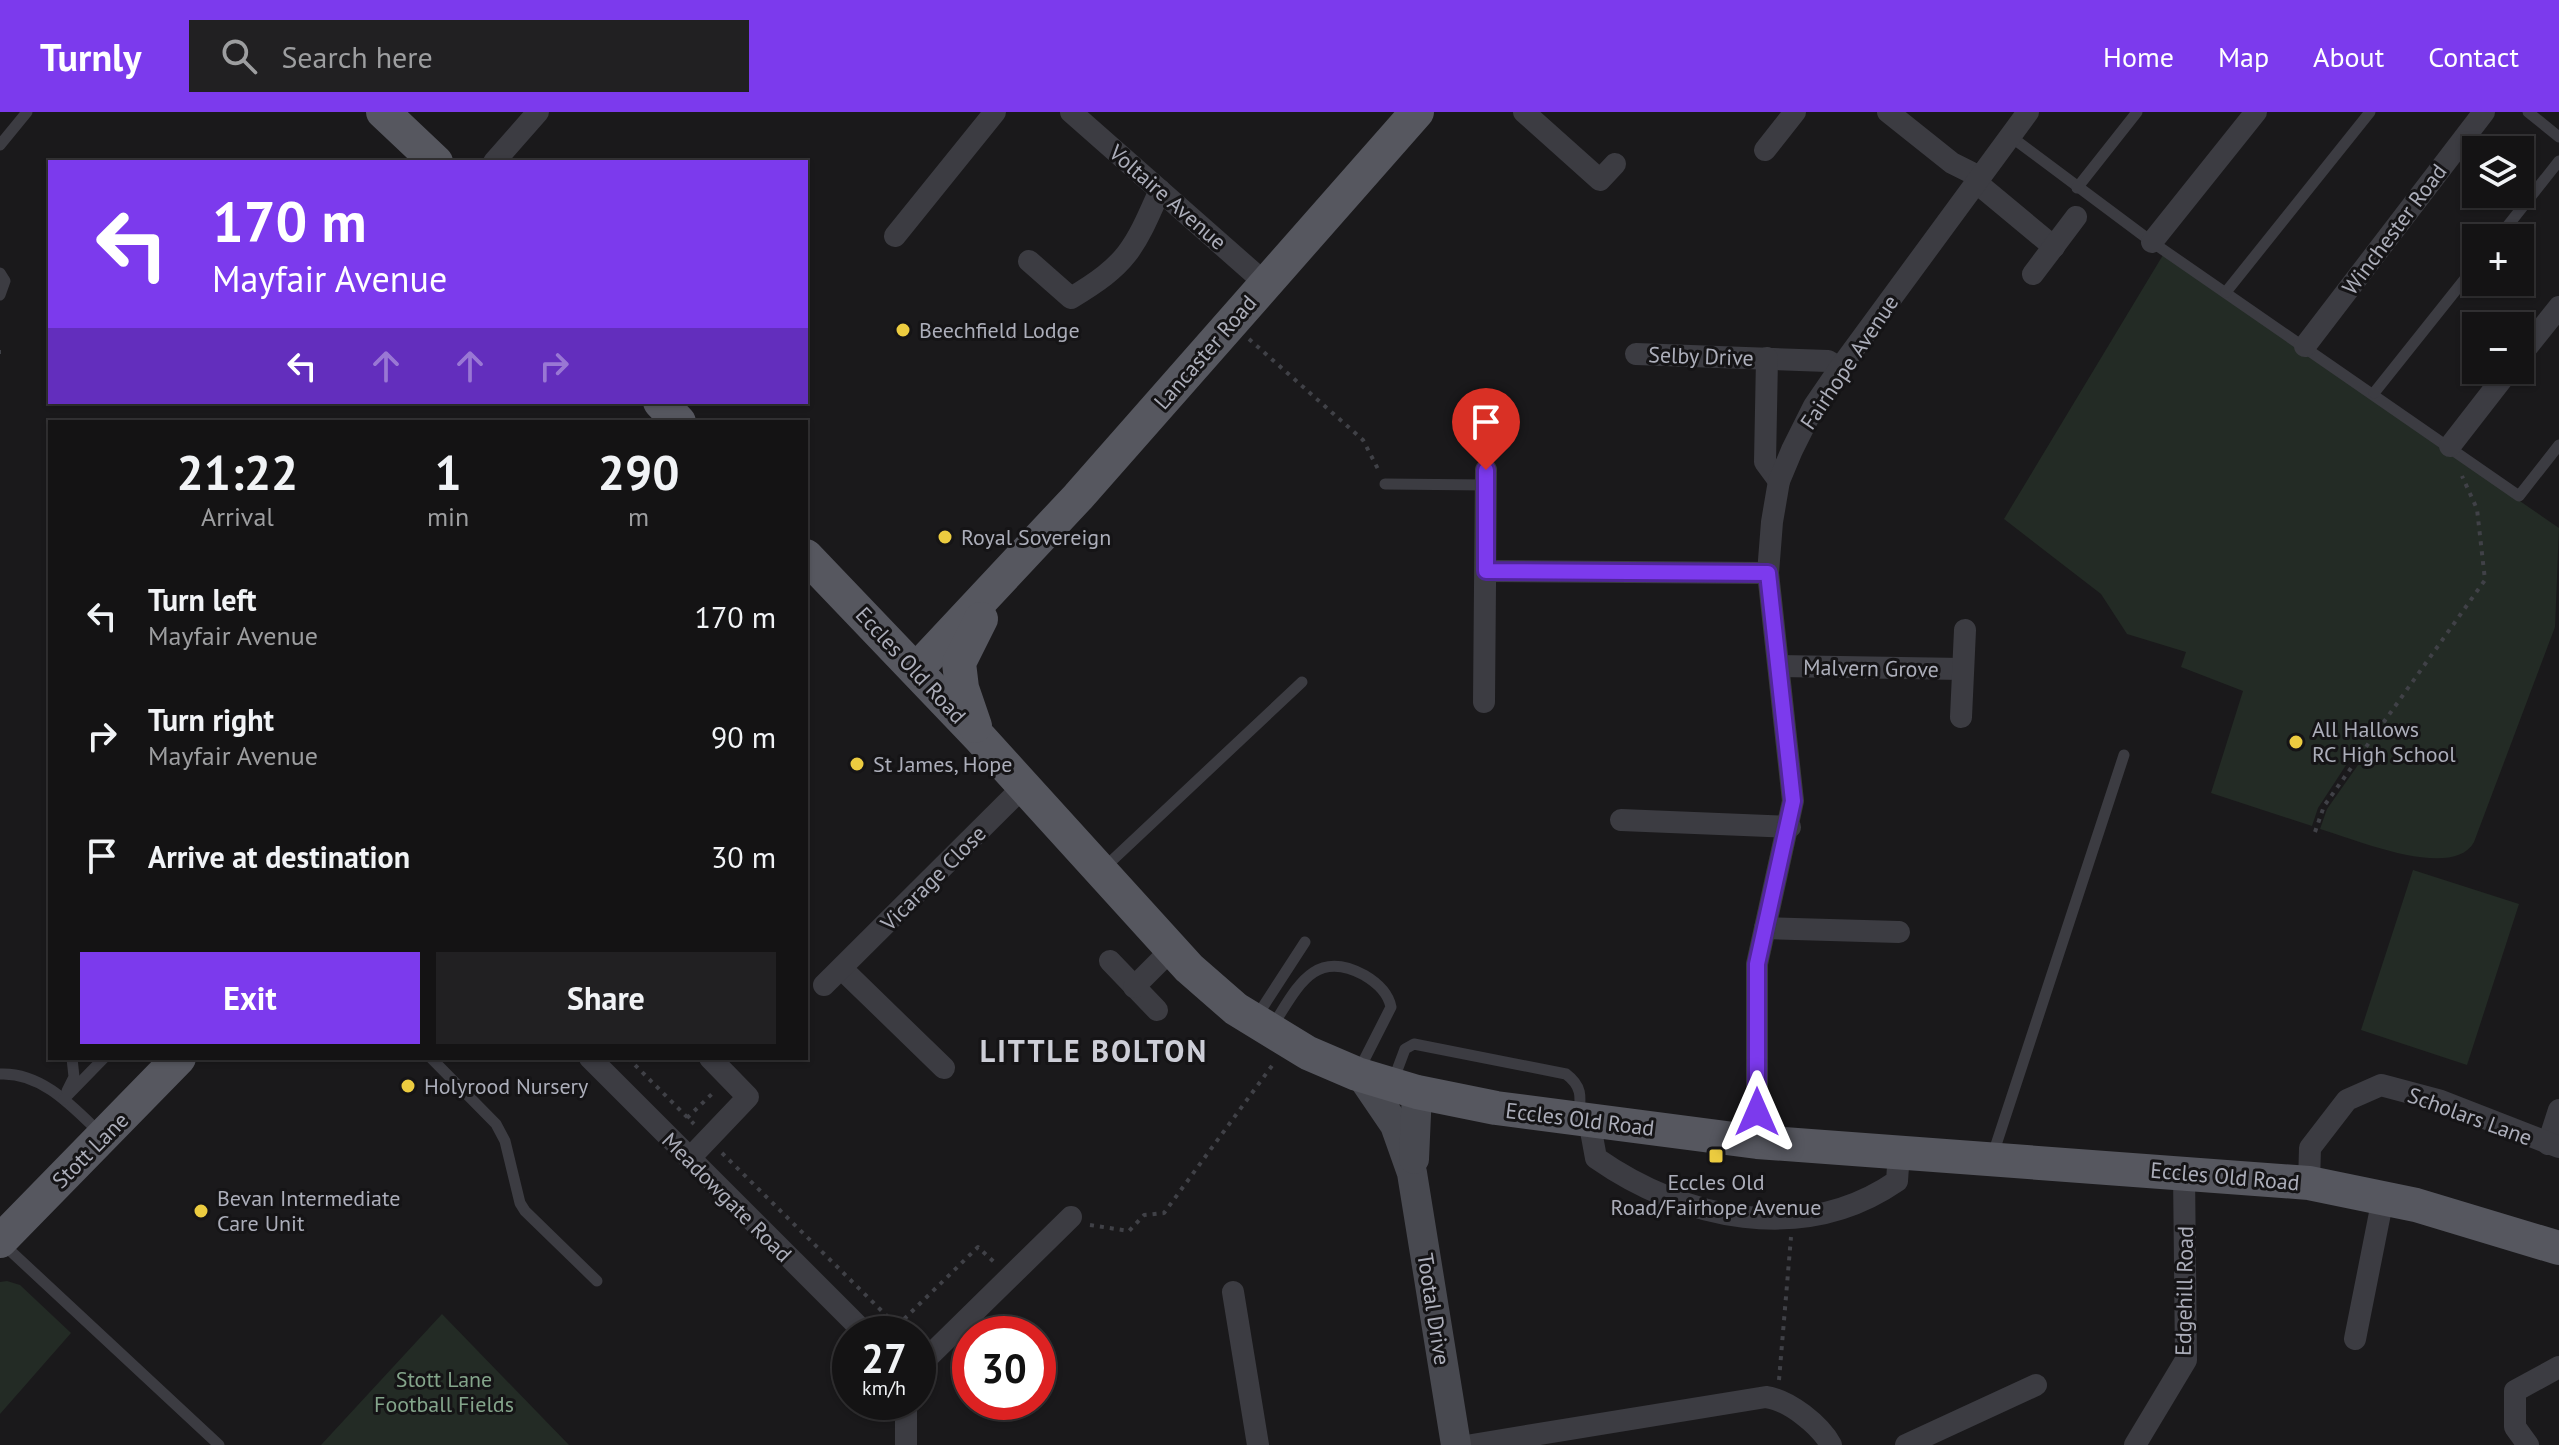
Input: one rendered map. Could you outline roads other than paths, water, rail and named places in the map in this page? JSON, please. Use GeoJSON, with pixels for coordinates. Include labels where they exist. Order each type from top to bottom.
{"type":"FeatureCollection","features":[{"type":"Feature","properties":{"kind":"main road"},"geometry":{"type":"LineString","coordinates":[[383,112],[434,160]]}},
{"type":"Feature","properties":{"kind":"main road","name":"Lancaster Road"},"geometry":{"type":"LineString","coordinates":[[916,670],[992,591],[1231,322],[1410,114]]}},
{"type":"Feature","properties":{"kind":"main road"},"geometry":{"type":"LineString","coordinates":[[662,404],[677,420]]}},
{"type":"Feature","properties":{"kind":"main road","name":"Eccles Old Road"},"geometry":{"type":"LineString","coordinates":[[808,558],[980,738],[1172,949],[1236,1009],[1271,1030],[1382,1082],[1496,1108],[1757,1142],[2309,1183],[2383,1198],[2559,1248]]}},
{"type":"Feature","properties":{"kind":"main road","name":"Lancaster Road"},"geometry":{"type":"LineString","coordinates":[[980,738],[962,688],[959,663],[992,591]]}},
{"type":"Feature","properties":{"kind":"main road","name":"Stott Lane"},"geometry":{"type":"LineString","coordinates":[[0,1241],[177,1060]]}},
{"type":"Feature","properties":{"kind":"street"},"geometry":{"type":"LineString","coordinates":[[496,160],[538,112]]}},
{"type":"Feature","properties":{"kind":"street"},"geometry":{"type":"LineString","coordinates":[[895,236],[995,112]]}},
{"type":"Feature","properties":{"kind":"street","name":"Voltaire Avenue"},"geometry":{"type":"LineString","coordinates":[[1071,112],[1265,283]]}},
{"type":"Feature","properties":{"kind":"street"},"geometry":{"type":"LineString","coordinates":[[1524,112],[1600,180],[1615,164]]}},
{"type":"Feature","properties":{"kind":"street"},"geometry":{"type":"LineString","coordinates":[[1765,150],[1795,112]]}},
{"type":"Feature","properties":{"kind":"street"},"geometry":{"type":"LineString","coordinates":[[1888,112],[1952,163],[1979,180],[2054,247]]}},
{"type":"Feature","properties":{"kind":"street","name":"Fairhope Avenue"},"geometry":{"type":"LineString","coordinates":[[1757,1142],[1757,964],[1790,827],[1791,770],[1768,573],[1779,481],[1814,406],[2028,112]]}},
{"type":"Feature","properties":{"kind":"street"},"geometry":{"type":"LineString","coordinates":[[2152,242],[2256,112]]}},
{"type":"Feature","properties":{"kind":"street","name":"Winchester Road"},"geometry":{"type":"LineString","coordinates":[[2305,346],[2484,112]]}},
{"type":"Feature","properties":{"kind":"street"},"geometry":{"type":"LineString","coordinates":[[1029,261],[1071,298],[1109,275],[1137,243],[1160,190]]}},
{"type":"Feature","properties":{"kind":"street"},"geometry":{"type":"LineString","coordinates":[[2033,274],[2076,217]]}},
{"type":"Feature","properties":{"kind":"street"},"geometry":{"type":"LineString","coordinates":[[2534,338],[2559,307]]}},
{"type":"Feature","properties":{"kind":"street","name":"Selby Drive"},"geometry":{"type":"LineString","coordinates":[[1636,354],[1828,361],[1840,368]]}},
{"type":"Feature","properties":{"kind":"street","name":"Selby Drive"},"geometry":{"type":"LineString","coordinates":[[1767,358],[1765,462],[1779,481]]}},
{"type":"Feature","properties":{"kind":"street"},"geometry":{"type":"LineString","coordinates":[[2450,446],[2498,384]]}},
{"type":"Feature","properties":{"kind":"street"},"geometry":{"type":"LineString","coordinates":[[1484,702],[1486,478]]}},
{"type":"Feature","properties":{"kind":"street"},"geometry":{"type":"LineString","coordinates":[[1486,571],[1768,573]]}},
{"type":"Feature","properties":{"kind":"street","name":"Malvern Grove"},"geometry":{"type":"LineString","coordinates":[[1961,717],[1965,630]]}},
{"type":"Feature","properties":{"kind":"street","name":"Malvern Grove"},"geometry":{"type":"LineString","coordinates":[[1779,666],[1963,669]]}},
{"type":"Feature","properties":{"kind":"street","name":"Vicarage Close"},"geometry":{"type":"LineString","coordinates":[[824,985],[1023,787]]}},
{"type":"Feature","properties":{"kind":"street"},"geometry":{"type":"LineString","coordinates":[[1621,820],[1790,827]]}},
{"type":"Feature","properties":{"kind":"street"},"geometry":{"type":"LineString","coordinates":[[1765,928],[1899,932]]}},
{"type":"Feature","properties":{"kind":"street"},"geometry":{"type":"LineString","coordinates":[[1134,987],[1172,949]]}},
{"type":"Feature","properties":{"kind":"street"},"geometry":{"type":"LineString","coordinates":[[1110,961],[1157,1010]]}},
{"type":"Feature","properties":{"kind":"street"},"geometry":{"type":"LineString","coordinates":[[842,969],[944,1068]]}},
{"type":"Feature","properties":{"kind":"street","name":"Meadowgate Road"},"geometry":{"type":"LineString","coordinates":[[592,1060],[848,1316]]}},
{"type":"Feature","properties":{"kind":"street"},"geometry":{"type":"LineString","coordinates":[[689,1159],[748,1097],[712,1060]]}},
{"type":"Feature","properties":{"kind":"street","name":"Tootal Drive"},"geometry":{"type":"LineString","coordinates":[[1382,1082],[1412,1173]]}},
{"type":"Feature","properties":{"kind":"street","name":"Tootal Drive"},"geometry":{"type":"LineString","coordinates":[[1382,1082],[1412,1173],[1456,1445]]}},
{"type":"Feature","properties":{"kind":"street","name":"Scholars Lane"},"geometry":{"type":"LineString","coordinates":[[2309,1183],[2310,1148],[2347,1100],[2381,1085],[2441,1101],[2553,1146]]}},
{"type":"Feature","properties":{"kind":"street"},"geometry":{"type":"LineString","coordinates":[[2553,1146],[2559,1110]]}},
{"type":"Feature","properties":{"kind":"street"},"geometry":{"type":"LineString","coordinates":[[1584,1120],[1596,1158],[1631,1183],[1685,1206],[1738,1217],[1812,1217],[1877,1195],[1897,1181],[1899,1152]]}},
{"type":"Feature","properties":{"kind":"street","name":"Edgehill Road"},"geometry":{"type":"LineString","coordinates":[[2135,1445],[2186,1360],[2184,1172]]}},
{"type":"Feature","properties":{"kind":"street"},"geometry":{"type":"LineString","coordinates":[[2355,1339],[2383,1198]]}},
{"type":"Feature","properties":{"kind":"street"},"geometry":{"type":"LineString","coordinates":[[936,1350],[1071,1217]]}},
{"type":"Feature","properties":{"kind":"street"},"geometry":{"type":"LineString","coordinates":[[1233,1292],[1258,1445]]}},
{"type":"Feature","properties":{"kind":"street"},"geometry":{"type":"LineString","coordinates":[[2528,1445],[2515,1427],[2515,1391],[2559,1367]]}},
{"type":"Feature","properties":{"kind":"street"},"geometry":{"type":"LineString","coordinates":[[1906,1445],[2036,1385]]}},
{"type":"Feature","properties":{"kind":"street"},"geometry":{"type":"LineString","coordinates":[[1472,1445],[1766,1397],[1778,1398],[1824,1432],[1831,1445]]}},
{"type":"Feature","properties":{"kind":"street"},"geometry":{"type":"LineString","coordinates":[[906,1420],[906,1445]]}},
{"type":"Feature","properties":{"kind":"lane"},"geometry":{"type":"LineString","coordinates":[[0,145],[27,112]]}},
{"type":"Feature","properties":{"kind":"lane"},"geometry":{"type":"LineString","coordinates":[[2077,188],[2137,112]]}},
{"type":"Feature","properties":{"kind":"lane"},"geometry":{"type":"LineString","coordinates":[[2226,292],[2370,112]]}},
{"type":"Feature","properties":{"kind":"lane"},"geometry":{"type":"LineString","coordinates":[[2528,112],[2559,137]]}},
{"type":"Feature","properties":{"kind":"lane"},"geometry":{"type":"LineString","coordinates":[[2010,136],[2152,242],[2519,496],[2559,445]]}},
{"type":"Feature","properties":{"kind":"lane"},"geometry":{"type":"LineString","coordinates":[[2509,224],[2559,161]]}},
{"type":"Feature","properties":{"kind":"lane"},"geometry":{"type":"LineString","coordinates":[[0,273],[5,281],[0,295]]}},
{"type":"Feature","properties":{"kind":"lane"},"geometry":{"type":"LineString","coordinates":[[2374,393],[2462,283]]}},
{"type":"Feature","properties":{"kind":"lane"},"geometry":{"type":"LineString","coordinates":[[1385,484],[1486,478]]}},
{"type":"Feature","properties":{"kind":"lane"},"geometry":{"type":"LineString","coordinates":[[1101,871],[1302,682]]}},
{"type":"Feature","properties":{"kind":"lane"},"geometry":{"type":"LineString","coordinates":[[1991,1158],[2124,755]]}},
{"type":"Feature","properties":{"kind":"lane"},"geometry":{"type":"LineString","coordinates":[[1271,1030],[1305,942]]}},
{"type":"Feature","properties":{"kind":"lane"},"geometry":{"type":"LineString","coordinates":[[1271,1030],[1305,977],[1316,968],[1341,965],[1365,975],[1381,987],[1391,1007],[1382,1082]]}},
{"type":"Feature","properties":{"kind":"lane"},"geometry":{"type":"LineString","coordinates":[[1382,1082],[1405,1049],[1414,1044],[1566,1074],[1577,1083],[1584,1120]]}},
{"type":"Feature","properties":{"kind":"lane"},"geometry":{"type":"LineString","coordinates":[[64,1099],[74,1077],[72,1060]]}},
{"type":"Feature","properties":{"kind":"lane"},"geometry":{"type":"LineString","coordinates":[[64,1099],[102,1060]]}},
{"type":"Feature","properties":{"kind":"lane"},"geometry":{"type":"LineString","coordinates":[[433,1060],[496,1124],[505,1141],[520,1203],[525,1211],[597,1281]]}},
{"type":"Feature","properties":{"kind":"lane"},"geometry":{"type":"LineString","coordinates":[[0,1074],[28,1076],[64,1099],[105,1137]]}},
{"type":"Feature","properties":{"kind":"lane"},"geometry":{"type":"LineString","coordinates":[[0,1241],[219,1445]]}},
{"type":"Feature","properties":{"kind":"place","name":"Beechfield Lodge"},"geometry":{"type":"Point","coordinates":[903,330]}},
{"type":"Feature","properties":{"kind":"place","name":"Royal Sovereign"},"geometry":{"type":"Point","coordinates":[945,537]}},
{"type":"Feature","properties":{"kind":"place","name":"All Hallows RC High School"},"geometry":{"type":"Point","coordinates":[2296,742]}},
{"type":"Feature","properties":{"kind":"place","name":"St James, Hope"},"geometry":{"type":"Point","coordinates":[857,764]}},
{"type":"Feature","properties":{"kind":"place","name":"Holyrood Nursery"},"geometry":{"type":"Point","coordinates":[408,1086]}},
{"type":"Feature","properties":{"kind":"place","name":"Eccles Old Road/Fairhope Avenue"},"geometry":{"type":"Point","coordinates":[1716,1156]}},
{"type":"Feature","properties":{"kind":"place","name":"Bevan Intermediate Care Unit"},"geometry":{"type":"Point","coordinates":[201,1211]}},
{"type":"Feature","properties":{"kind":"district","name":"LITTLE BOLTON"},"geometry":{"type":"Point","coordinates":[1094,1052]}},
{"type":"Feature","properties":{"kind":"park label","name":"Stott Lane Football Fields"},"geometry":{"type":"Point","coordinates":[444,1392]}}]}
